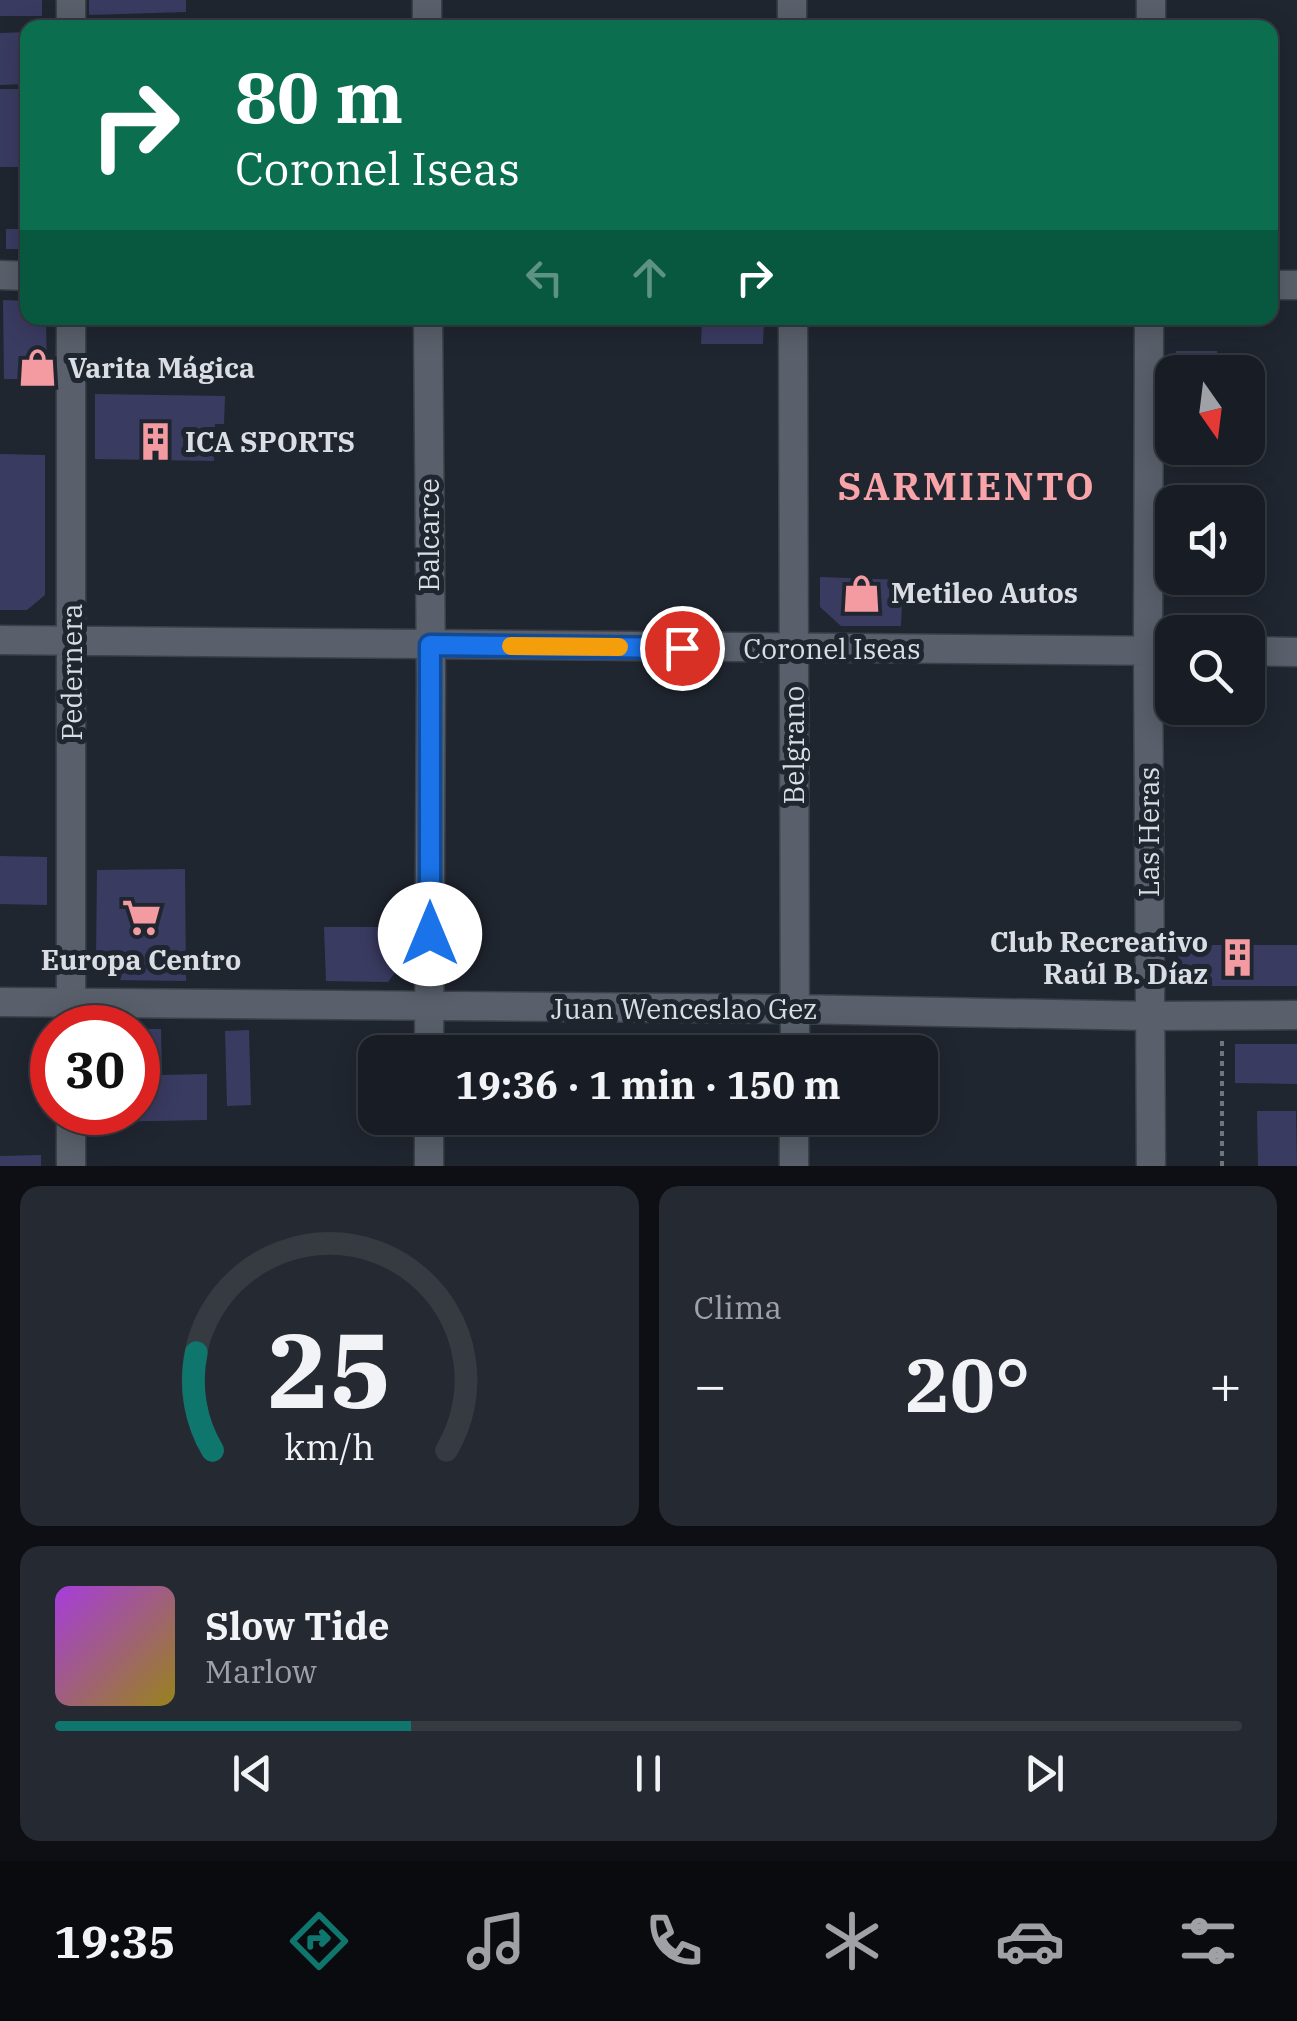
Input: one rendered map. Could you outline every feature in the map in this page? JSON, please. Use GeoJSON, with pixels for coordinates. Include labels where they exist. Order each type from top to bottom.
{"type":"FeatureCollection","features":[{"type":"Feature","properties":{"kind":"street","name":"Pedernera"},"geometry":{"type":"LineString","coordinates":[[71,325],[71,1005]]}},
{"type":"Feature","properties":{"kind":"street","name":"Balcarce"},"geometry":{"type":"LineString","coordinates":[[428,325],[429,1035]]}},
{"type":"Feature","properties":{"kind":"street","name":"Belgrano"},"geometry":{"type":"LineString","coordinates":[[793,325],[795,1035]]}},
{"type":"Feature","properties":{"kind":"street","name":"Las Heras"},"geometry":{"type":"LineString","coordinates":[[1149,325],[1159,615]]}},
{"type":"Feature","properties":{"kind":"street","name":"Coronel Iseas"},"geometry":{"type":"LineString","coordinates":[[0,640],[1155,651]]}},
{"type":"Feature","properties":{"kind":"street"},"geometry":{"type":"LineString","coordinates":[[1265,652],[1297,652]]}},
{"type":"Feature","properties":{"kind":"street","name":"Las Heras"},"geometry":{"type":"LineString","coordinates":[[1151,1166],[1150,1016],[1158,725]]}},
{"type":"Feature","properties":{"kind":"street","name":"Juan Wenceslao Gez"},"geometry":{"type":"LineString","coordinates":[[0,1002],[30,1007]]}},
{"type":"Feature","properties":{"kind":"street","name":"Juan Wenceslao Gez"},"geometry":{"type":"LineString","coordinates":[[160,1013],[430,1007],[1297,1016]]}},
{"type":"Feature","properties":{"kind":"street"},"geometry":{"type":"LineString","coordinates":[[71,1135],[71,1166]]}},
{"type":"Feature","properties":{"kind":"street"},"geometry":{"type":"LineString","coordinates":[[429,1135],[429,1166]]}},
{"type":"Feature","properties":{"kind":"street"},"geometry":{"type":"LineString","coordinates":[[794,1135],[794,1166]]}},
{"type":"Feature","properties":{"kind":"path"},"geometry":{"type":"LineString","coordinates":[[1222,1036],[1222,1166]]}},
{"type":"Feature","properties":{"kind":"building"},"geometry":{"type":"Polygon","coordinates":[[[0,0],[42,0],[42,16],[0,16],[0,0]]]}},
{"type":"Feature","properties":{"kind":"building"},"geometry":{"type":"Polygon","coordinates":[[[89,0],[186,0],[186,12],[89,15],[89,0]]]}},
{"type":"Feature","properties":{"kind":"building"},"geometry":{"type":"Polygon","coordinates":[[[20,32],[20,84],[0,85],[0,33],[20,32]]]}},
{"type":"Feature","properties":{"kind":"building"},"geometry":{"type":"Polygon","coordinates":[[[0,89],[20,89],[20,167],[0,167],[0,89]]]}},
{"type":"Feature","properties":{"kind":"building"},"geometry":{"type":"Polygon","coordinates":[[[6,229],[20,229],[20,249],[6,249],[6,229]]]}},
{"type":"Feature","properties":{"kind":"building"},"geometry":{"type":"Polygon","coordinates":[[[3,300],[20,301],[20,325],[46,325],[47,379],[4,379],[3,300]]]}},
{"type":"Feature","properties":{"kind":"building"},"geometry":{"type":"Polygon","coordinates":[[[702,325],[764,325],[763,344],[701,344],[702,325]]]}},
{"type":"Feature","properties":{"kind":"building"},"geometry":{"type":"Polygon","coordinates":[[[1176,351],[1217,351],[1217,355],[1176,355],[1176,351]]]}},
{"type":"Feature","properties":{"kind":"building","name":"ICA SPORTS"},"geometry":{"type":"Polygon","coordinates":[[[95,394],[225,396],[224,424],[215,424],[214,461],[95,459],[95,394]]]}},
{"type":"Feature","properties":{"kind":"building"},"geometry":{"type":"Polygon","coordinates":[[[0,454],[45,455],[45,595],[27,610],[0,610],[0,454]]]}},
{"type":"Feature","properties":{"kind":"building","name":"Metileo Autos"},"geometry":{"type":"Polygon","coordinates":[[[820,577],[903,580],[901,626],[841,626],[820,607],[820,577]]]}},
{"type":"Feature","properties":{"kind":"building"},"geometry":{"type":"Polygon","coordinates":[[[0,856],[47,857],[47,905],[0,904],[0,856]]]}},
{"type":"Feature","properties":{"kind":"building","name":"Europa Centro"},"geometry":{"type":"Polygon","coordinates":[[[185,869],[186,981],[111,980],[96,964],[97,870],[185,869]]]}},
{"type":"Feature","properties":{"kind":"building"},"geometry":{"type":"Polygon","coordinates":[[[324,927],[400,927],[400,966],[388,982],[326,981],[324,927]]]}},
{"type":"Feature","properties":{"kind":"building","name":"Club Recreativo Raúl B. Díaz"},"geometry":{"type":"Polygon","coordinates":[[[1179,945],[1297,945],[1297,986],[1190,986],[1178,971],[1179,945]]]}},
{"type":"Feature","properties":{"kind":"building"},"geometry":{"type":"Polygon","coordinates":[[[160,1029],[162,1075],[207,1074],[207,1120],[160,1121],[160,1029]]]}},
{"type":"Feature","properties":{"kind":"building"},"geometry":{"type":"Polygon","coordinates":[[[249,1030],[251,1105],[227,1106],[225,1031],[249,1030]]]}},
{"type":"Feature","properties":{"kind":"building"},"geometry":{"type":"Polygon","coordinates":[[[1235,1044],[1297,1044],[1297,1084],[1235,1083],[1235,1044]]]}},
{"type":"Feature","properties":{"kind":"building"},"geometry":{"type":"Polygon","coordinates":[[[1257,1111],[1296,1111],[1297,1166],[1258,1166],[1257,1111]]]}},
{"type":"Feature","properties":{"kind":"building"},"geometry":{"type":"Polygon","coordinates":[[[41,1155],[41,1166],[0,1166],[0,1156],[41,1155]]]}},
{"type":"Feature","properties":{"kind":"slow traffic"},"geometry":{"type":"LineString","coordinates":[[511,646],[619,647]]}},
{"type":"Feature","properties":{"kind":"place","name":"Varita Mágica"},"geometry":{"type":"Point","coordinates":[38,368]}},
{"type":"Feature","properties":{"kind":"place","name":"ICA SPORTS"},"geometry":{"type":"Point","coordinates":[155,442]}},
{"type":"Feature","properties":{"kind":"place","name":"Metileo Autos"},"geometry":{"type":"Point","coordinates":[861,593]}},
{"type":"Feature","properties":{"kind":"place","name":"Europa Centro"},"geometry":{"type":"Point","coordinates":[141,917]}},
{"type":"Feature","properties":{"kind":"place","name":"Club Recreativo Raúl B. Díaz"},"geometry":{"type":"Point","coordinates":[1238,958]}},
{"type":"Feature","properties":{"kind":"district","name":"SARMIENTO"},"geometry":{"type":"Point","coordinates":[967,487]}},
{"type":"Feature","properties":{"kind":"route"},"geometry":{"type":"LineString","coordinates":[[430,934],[430,645],[682,648]]}}]}
